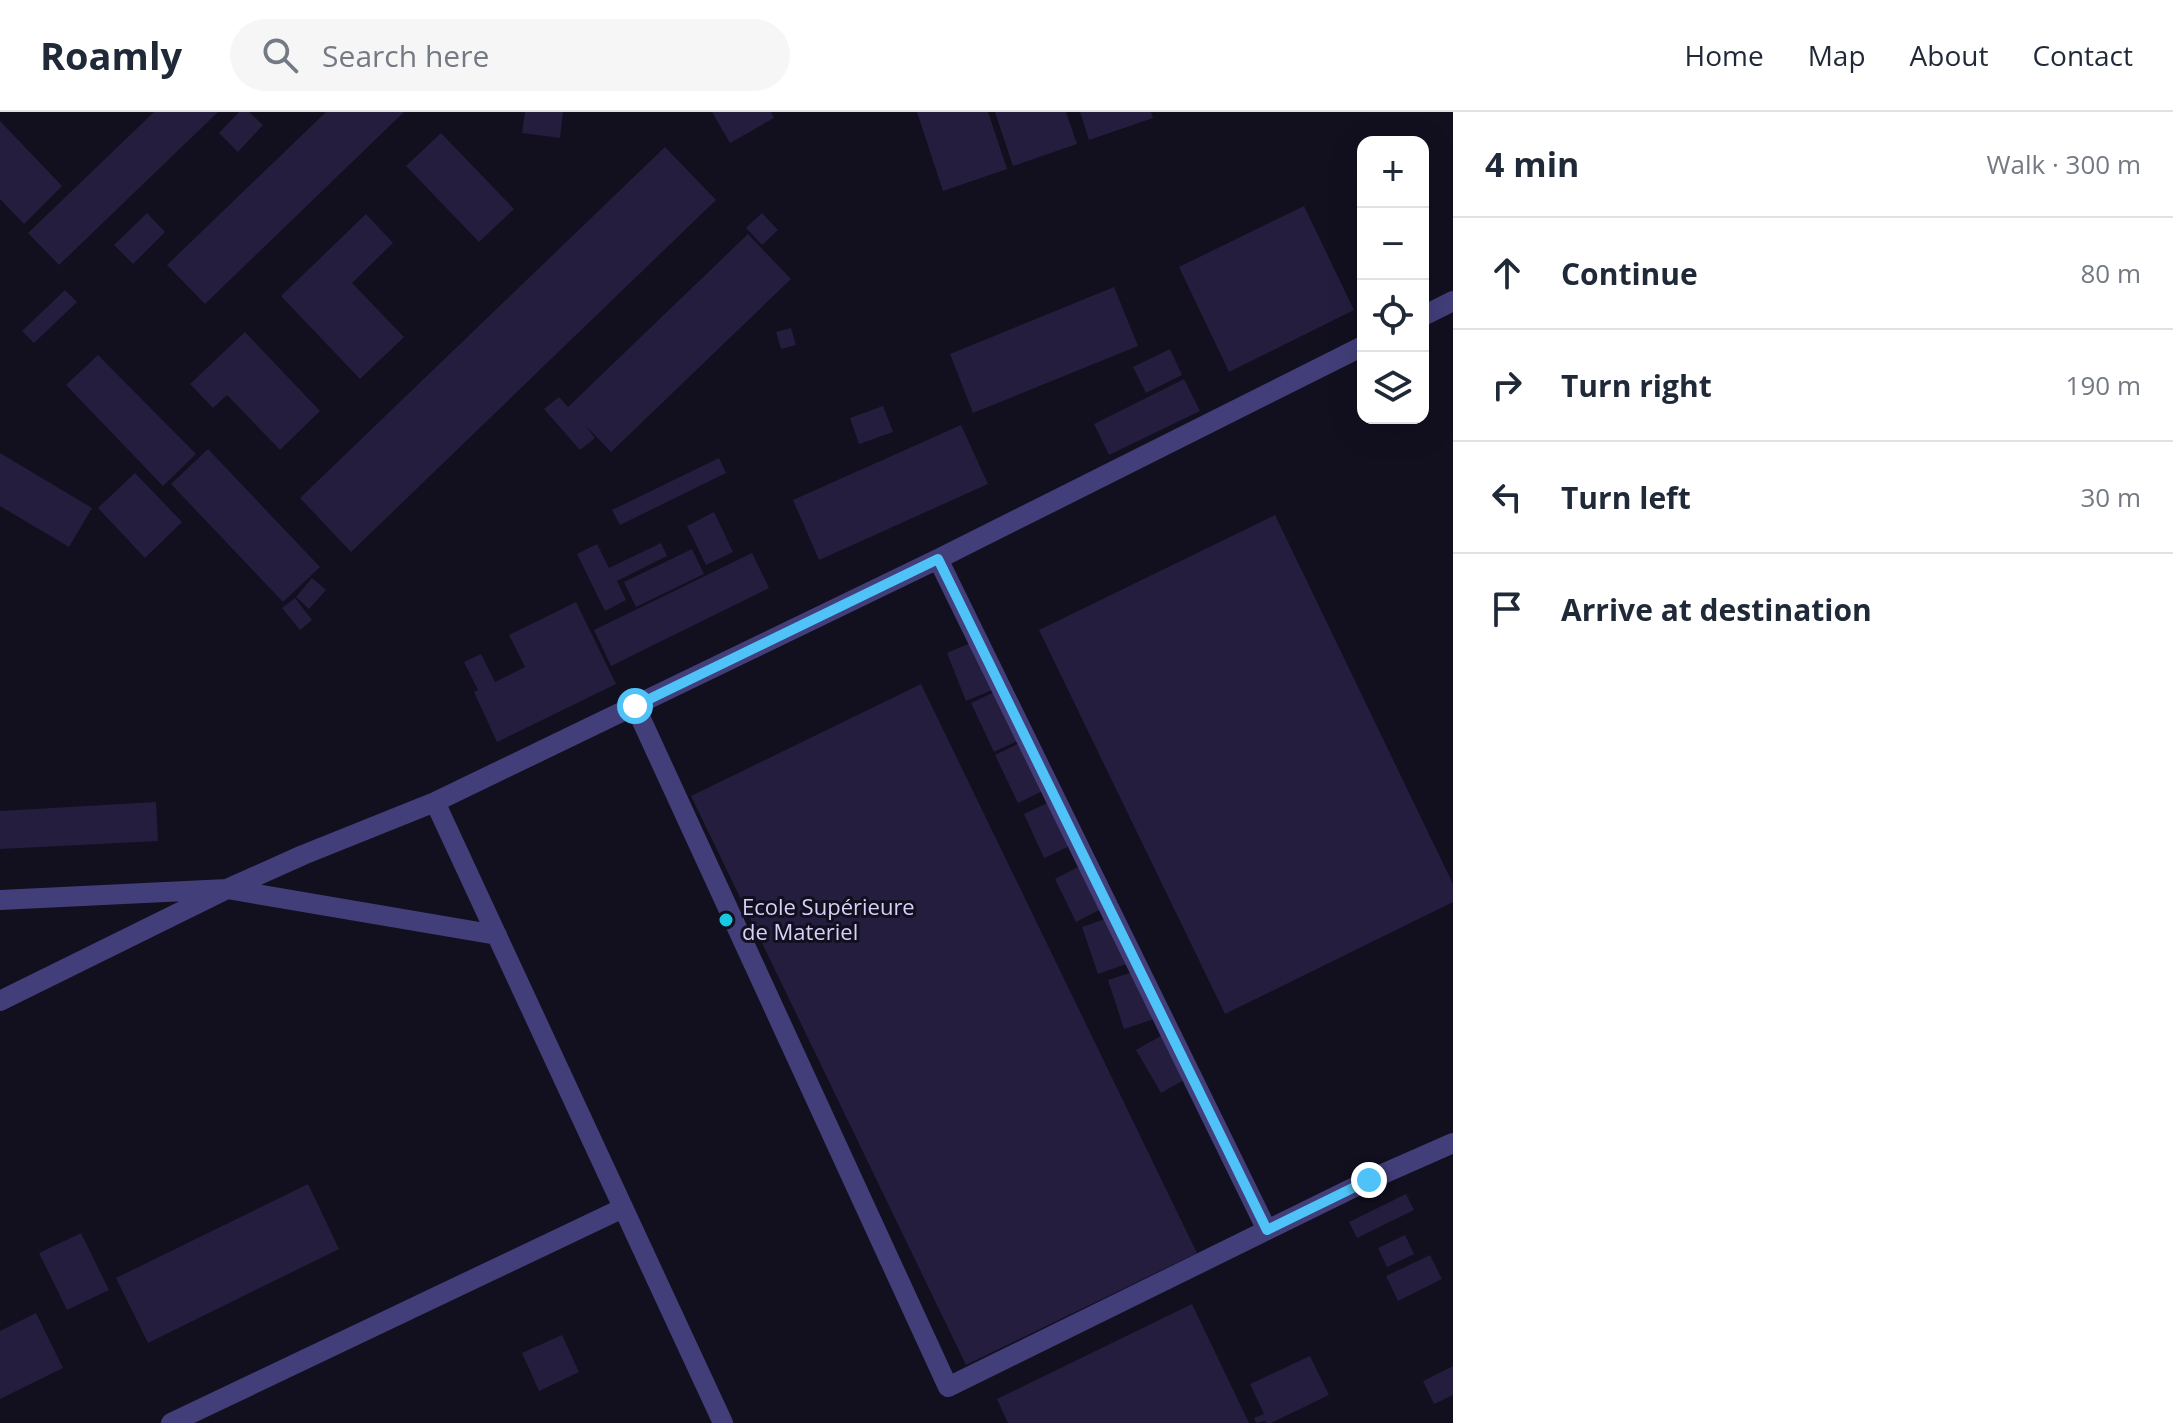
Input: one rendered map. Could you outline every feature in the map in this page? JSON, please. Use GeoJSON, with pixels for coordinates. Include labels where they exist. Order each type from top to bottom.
{"type":"FeatureCollection","features":[{"type":"Feature","properties":{"kind":"street"},"geometry":{"type":"LineString","coordinates":[[1429,313],[1453,301]]}},
{"type":"Feature","properties":{"kind":"street"},"geometry":{"type":"LineString","coordinates":[[0,1001],[227,889],[435,802],[635,706],[938,559],[1357,349]]}},
{"type":"Feature","properties":{"kind":"street"},"geometry":{"type":"LineString","coordinates":[[938,559],[1267,1230]]}},
{"type":"Feature","properties":{"kind":"street"},"geometry":{"type":"LineString","coordinates":[[635,706],[948,1387],[1369,1180],[1453,1143]]}},
{"type":"Feature","properties":{"kind":"street"},"geometry":{"type":"LineString","coordinates":[[435,802],[721,1422]]}},
{"type":"Feature","properties":{"kind":"street"},"geometry":{"type":"LineString","coordinates":[[0,900],[227,889],[497,935]]}},
{"type":"Feature","properties":{"kind":"street"},"geometry":{"type":"LineString","coordinates":[[171,1423],[623,1208]]}},
{"type":"Feature","properties":{"kind":"building"},"geometry":{"type":"Polygon","coordinates":[[[154,112],[218,112],[59,265],[28,233],[154,112]]]}},
{"type":"Feature","properties":{"kind":"building"},"geometry":{"type":"Polygon","coordinates":[[[239,112],[249,112],[263,125],[238,152],[219,133],[239,112]]]}},
{"type":"Feature","properties":{"kind":"building"},"geometry":{"type":"Polygon","coordinates":[[[326,112],[404,112],[205,304],[167,265],[326,112]]]}},
{"type":"Feature","properties":{"kind":"building"},"geometry":{"type":"Polygon","coordinates":[[[525,112],[563,112],[560,138],[522,133],[525,112]]]}},
{"type":"Feature","properties":{"kind":"building"},"geometry":{"type":"Polygon","coordinates":[[[712,112],[771,112],[774,118],[730,143],[712,112]]]}},
{"type":"Feature","properties":{"kind":"building"},"geometry":{"type":"Polygon","coordinates":[[[917,112],[988,112],[1007,169],[943,191],[917,112]]]}},
{"type":"Feature","properties":{"kind":"building"},"geometry":{"type":"Polygon","coordinates":[[[995,112],[1066,112],[1077,144],[1013,166],[995,112]]]}},
{"type":"Feature","properties":{"kind":"building"},"geometry":{"type":"Polygon","coordinates":[[[1080,112],[1151,112],[1153,118],[1089,140],[1080,112]]]}},
{"type":"Feature","properties":{"kind":"building"},"geometry":{"type":"Polygon","coordinates":[[[0,121],[62,186],[24,224],[0,199],[0,121]]]}},
{"type":"Feature","properties":{"kind":"building"},"geometry":{"type":"Polygon","coordinates":[[[441,133],[514,209],[479,242],[406,166],[441,133]]]}},
{"type":"Feature","properties":{"kind":"building"},"geometry":{"type":"Polygon","coordinates":[[[665,147],[716,200],[351,552],[300,498],[665,147]]]}},
{"type":"Feature","properties":{"kind":"building"},"geometry":{"type":"Polygon","coordinates":[[[1304,206],[1354,310],[1229,372],[1179,267],[1304,206]]]}},
{"type":"Feature","properties":{"kind":"building"},"geometry":{"type":"Polygon","coordinates":[[[147,213],[165,232],[133,264],[114,245],[147,213]]]}},
{"type":"Feature","properties":{"kind":"building"},"geometry":{"type":"Polygon","coordinates":[[[762,213],[778,230],[762,245],[746,228],[762,213]]]}},
{"type":"Feature","properties":{"kind":"building"},"geometry":{"type":"Polygon","coordinates":[[[366,214],[393,243],[352,283],[404,337],[360,379],[281,296],[366,214]]]}},
{"type":"Feature","properties":{"kind":"building"},"geometry":{"type":"Polygon","coordinates":[[[748,234],[791,279],[611,452],[585,425],[595,438],[580,450],[544,409],[559,397],[568,407],[748,234]]]}},
{"type":"Feature","properties":{"kind":"building"},"geometry":{"type":"Polygon","coordinates":[[[1114,287],[1138,346],[973,413],[950,354],[1114,287]]]}},
{"type":"Feature","properties":{"kind":"building"},"geometry":{"type":"Polygon","coordinates":[[[65,290],[77,302],[34,343],[22,331],[65,290]]]}},
{"type":"Feature","properties":{"kind":"building"},"geometry":{"type":"Polygon","coordinates":[[[791,328],[796,345],[781,349],[776,332],[791,328]]]}},
{"type":"Feature","properties":{"kind":"building"},"geometry":{"type":"Polygon","coordinates":[[[245,332],[320,411],[280,450],[227,395],[213,408],[190,384],[245,332]]]}},
{"type":"Feature","properties":{"kind":"building"},"geometry":{"type":"Polygon","coordinates":[[[1170,349],[1182,375],[1146,393],[1133,367],[1170,349]]]}},
{"type":"Feature","properties":{"kind":"building"},"geometry":{"type":"Polygon","coordinates":[[[98,355],[196,454],[163,486],[66,385],[98,355]]]}},
{"type":"Feature","properties":{"kind":"building"},"geometry":{"type":"Polygon","coordinates":[[[1184,379],[1200,411],[1109,455],[1094,424],[1184,379]]]}},
{"type":"Feature","properties":{"kind":"building"},"geometry":{"type":"Polygon","coordinates":[[[883,406],[893,432],[859,444],[850,418],[883,406]]]}},
{"type":"Feature","properties":{"kind":"building"},"geometry":{"type":"Polygon","coordinates":[[[961,425],[988,484],[819,560],[793,500],[961,425]]]}},
{"type":"Feature","properties":{"kind":"building"},"geometry":{"type":"Polygon","coordinates":[[[208,449],[320,567],[283,602],[171,484],[208,449]]]}},
{"type":"Feature","properties":{"kind":"building"},"geometry":{"type":"Polygon","coordinates":[[[0,453],[92,508],[69,547],[0,506],[0,453]]]}},
{"type":"Feature","properties":{"kind":"building"},"geometry":{"type":"Polygon","coordinates":[[[719,458],[726,473],[620,525],[612,510],[719,458]]]}},
{"type":"Feature","properties":{"kind":"building"},"geometry":{"type":"Polygon","coordinates":[[[135,473],[182,522],[145,558],[98,508],[135,473]]]}},
{"type":"Feature","properties":{"kind":"building"},"geometry":{"type":"Polygon","coordinates":[[[714,512],[733,552],[706,565],[687,526],[714,512]]]}},
{"type":"Feature","properties":{"kind":"building"},"geometry":{"type":"Polygon","coordinates":[[[1275,515],[1453,884],[1453,902],[1225,1014],[1039,630],[1275,515]]]}},
{"type":"Feature","properties":{"kind":"building"},"geometry":{"type":"Polygon","coordinates":[[[661,543],[667,556],[617,581],[626,600],[605,611],[577,554],[597,544],[609,568],[661,543]]]}},
{"type":"Feature","properties":{"kind":"building"},"geometry":{"type":"Polygon","coordinates":[[[692,549],[704,574],[636,607],[624,582],[692,549]]]}},
{"type":"Feature","properties":{"kind":"building"},"geometry":{"type":"Polygon","coordinates":[[[752,553],[769,588],[611,666],[594,630],[752,553]]]}},
{"type":"Feature","properties":{"kind":"building"},"geometry":{"type":"Polygon","coordinates":[[[312,578],[326,590],[309,609],[296,597],[312,578]]]}},
{"type":"Feature","properties":{"kind":"building"},"geometry":{"type":"Polygon","coordinates":[[[295,598],[312,620],[300,630],[282,608],[295,598]]]}},
{"type":"Feature","properties":{"kind":"building"},"geometry":{"type":"Polygon","coordinates":[[[576,602],[616,684],[497,742],[464,662],[481,654],[495,682],[525,667],[509,635],[576,602]]]}},
{"type":"Feature","properties":{"kind":"building"},"geometry":{"type":"Polygon","coordinates":[[[987,636],[1007,684],[966,701],[947,653],[987,636]]]}},
{"type":"Feature","properties":{"kind":"building"},"geometry":{"type":"Polygon","coordinates":[[[921,684],[1197,1253],[966,1365],[691,796],[921,684]]]}},
{"type":"Feature","properties":{"kind":"building"},"geometry":{"type":"Polygon","coordinates":[[[1009,685],[1032,734],[994,752],[971,703],[1009,685]]]}},
{"type":"Feature","properties":{"kind":"building"},"geometry":{"type":"Polygon","coordinates":[[[1034,736],[1057,784],[1018,803],[995,755],[1034,736]]]}},
{"type":"Feature","properties":{"kind":"building"},"geometry":{"type":"Polygon","coordinates":[[[1062,796],[1083,840],[1044,858],[1024,814],[1062,796]]]}},
{"type":"Feature","properties":{"kind":"building"},"geometry":{"type":"Polygon","coordinates":[[[156,802],[158,841],[0,849],[0,811],[156,802]]]}},
{"type":"Feature","properties":{"kind":"building"},"geometry":{"type":"Polygon","coordinates":[[[1091,860],[1113,903],[1076,922],[1055,879],[1091,860]]]}},
{"type":"Feature","properties":{"kind":"building"},"geometry":{"type":"Polygon","coordinates":[[[1122,913],[1138,960],[1098,974],[1082,927],[1122,913]]]}},
{"type":"Feature","properties":{"kind":"building"},"geometry":{"type":"Polygon","coordinates":[[[1148,967],[1163,1016],[1124,1029],[1108,980],[1148,967]]]}},
{"type":"Feature","properties":{"kind":"building"},"geometry":{"type":"Polygon","coordinates":[[[1173,1029],[1198,1072],[1161,1093],[1136,1050],[1173,1029]]]}},
{"type":"Feature","properties":{"kind":"building"},"geometry":{"type":"Polygon","coordinates":[[[308,1184],[339,1249],[148,1343],[116,1278],[308,1184]]]}},
{"type":"Feature","properties":{"kind":"building"},"geometry":{"type":"Polygon","coordinates":[[[1406,1194],[1414,1210],[1357,1238],[1349,1222],[1406,1194]]]}},
{"type":"Feature","properties":{"kind":"building"},"geometry":{"type":"Polygon","coordinates":[[[81,1233],[109,1290],[67,1310],[39,1253],[81,1233]]]}},
{"type":"Feature","properties":{"kind":"building"},"geometry":{"type":"Polygon","coordinates":[[[1405,1235],[1414,1254],[1387,1267],[1378,1248],[1405,1235]]]}},
{"type":"Feature","properties":{"kind":"building"},"geometry":{"type":"Polygon","coordinates":[[[1430,1255],[1442,1279],[1398,1301],[1386,1276],[1430,1255]]]}},
{"type":"Feature","properties":{"kind":"building"},"geometry":{"type":"Polygon","coordinates":[[[1192,1304],[1249,1423],[1008,1423],[997,1399],[1192,1304]]]}},
{"type":"Feature","properties":{"kind":"building"},"geometry":{"type":"Polygon","coordinates":[[[36,1313],[63,1368],[0,1399],[0,1331],[36,1313]]]}},
{"type":"Feature","properties":{"kind":"building"},"geometry":{"type":"Polygon","coordinates":[[[562,1335],[579,1372],[539,1391],[522,1353],[562,1335]]]}},
{"type":"Feature","properties":{"kind":"building"},"geometry":{"type":"Polygon","coordinates":[[[1310,1356],[1329,1395],[1271,1423],[1256,1423],[1254,1418],[1264,1414],[1250,1384],[1310,1356]]]}},
{"type":"Feature","properties":{"kind":"building"},"geometry":{"type":"Polygon","coordinates":[[[1453,1366],[1453,1395],[1434,1404],[1423,1381],[1453,1366]]]}},
{"type":"Feature","properties":{"kind":"place","name":"Ecole Supérieure de Materiel"},"geometry":{"type":"Point","coordinates":[726,920]}},
{"type":"Feature","properties":{"kind":"route"},"geometry":{"type":"LineString","coordinates":[[635,706],[938,559],[1267,1230],[1369,1180]]}}]}
